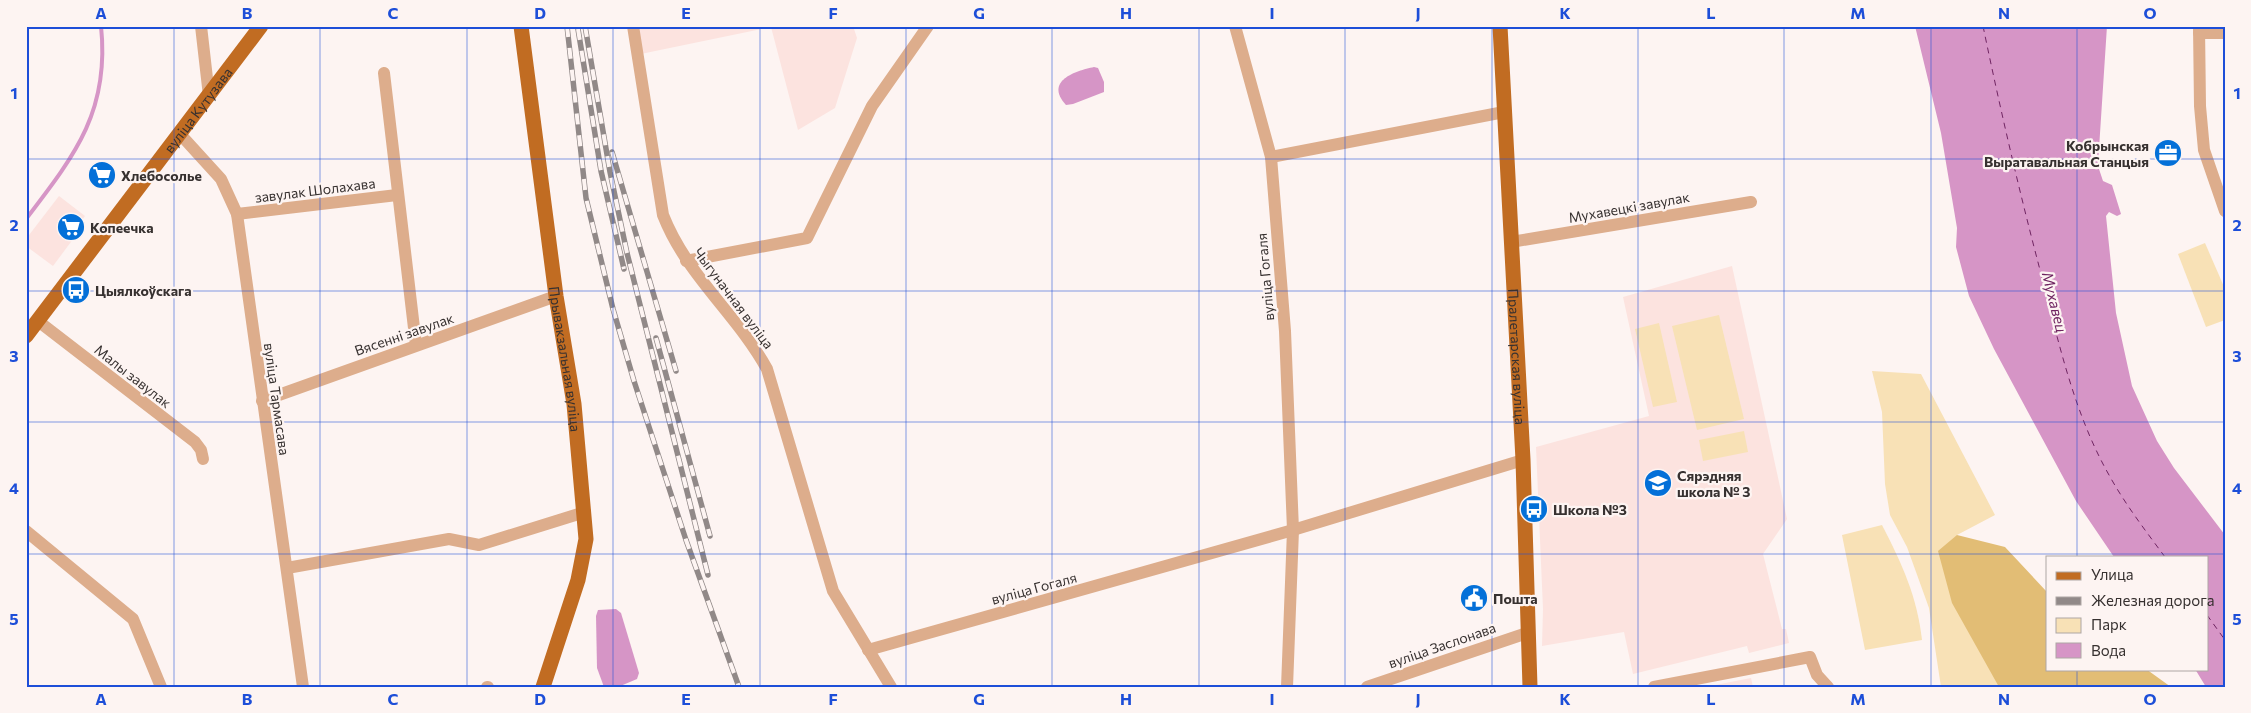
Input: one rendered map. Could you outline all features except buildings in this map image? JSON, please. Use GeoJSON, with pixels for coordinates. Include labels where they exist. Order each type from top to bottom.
{"type":"FeatureCollection","features":[{"type":"Feature","properties":{"kind":"main road","name":"вуліца Кутузава"},"geometry":{"type":"LineString","coordinates":[[26,336],[261,26]]}},
{"type":"Feature","properties":{"kind":"main road","name":"Прывакзальная вуліца"},"geometry":{"type":"LineString","coordinates":[[522,26],[556,296],[574,404],[586,539],[578,580],[543,687]]}},
{"type":"Feature","properties":{"kind":"main road","name":"Пралетарская вуліца"},"geometry":{"type":"LineString","coordinates":[[1500,26],[1523,460],[1530,687]]}},
{"type":"Feature","properties":{"kind":"street"},"geometry":{"type":"LineString","coordinates":[[201,26],[209,96]]}},
{"type":"Feature","properties":{"kind":"street","name":"Чыгуначная вуліца"},"geometry":{"type":"LineString","coordinates":[[633,26],[663,215],[672,238],[686,261],[757,351],[767,369],[833,591],[891,687]]}},
{"type":"Feature","properties":{"kind":"street"},"geometry":{"type":"LineString","coordinates":[[686,261],[806,238],[872,106],[928,26]]}},
{"type":"Feature","properties":{"kind":"street","name":"вуліца Гогаля"},"geometry":{"type":"LineString","coordinates":[[1235,26],[1271,157],[1285,331],[1293,530],[1287,687]]}},
{"type":"Feature","properties":{"kind":"street"},"geometry":{"type":"LineString","coordinates":[[2225,33],[2199,30],[2200,106],[2204,150],[2225,211]]}},
{"type":"Feature","properties":{"kind":"street","name":"завулак Шолахава"},"geometry":{"type":"LineString","coordinates":[[384,73],[416,345]]}},
{"type":"Feature","properties":{"kind":"street"},"geometry":{"type":"LineString","coordinates":[[1271,157],[1504,112]]}},
{"type":"Feature","properties":{"kind":"street","name":"вуліца Тармасава"},"geometry":{"type":"LineString","coordinates":[[180,134],[221,179],[237,214],[303,687]]}},
{"type":"Feature","properties":{"kind":"street","name":"завулак Шолахава"},"geometry":{"type":"LineString","coordinates":[[237,214],[397,196]]}},
{"type":"Feature","properties":{"kind":"street","name":"Мухавецкі завулак"},"geometry":{"type":"LineString","coordinates":[[1511,242],[1752,202]]}},
{"type":"Feature","properties":{"kind":"street","name":"Вясенні завулак"},"geometry":{"type":"LineString","coordinates":[[262,401],[556,296]]}},
{"type":"Feature","properties":{"kind":"street","name":"Малы завулак"},"geometry":{"type":"LineString","coordinates":[[38,321],[195,442],[201,450],[203,459]]}},
{"type":"Feature","properties":{"kind":"street","name":"вуліца Гогаля"},"geometry":{"type":"LineString","coordinates":[[868,650],[1293,530],[1523,460]]}},
{"type":"Feature","properties":{"kind":"street"},"geometry":{"type":"LineString","coordinates":[[287,568],[449,540],[479,545],[585,512]]}},
{"type":"Feature","properties":{"kind":"street"},"geometry":{"type":"LineString","coordinates":[[26,531],[133,619],[161,687]]}},
{"type":"Feature","properties":{"kind":"street","name":"вуліца Заслонава"},"geometry":{"type":"LineString","coordinates":[[1367,687],[1527,633]]}},
{"type":"Feature","properties":{"kind":"street"},"geometry":{"type":"LineString","coordinates":[[1654,687],[1785,660],[1810,657],[1817,675],[1828,687]]}},
{"type":"Feature","properties":{"kind":"shaded area"},"geometry":{"type":"Polygon","coordinates":[[[632,26],[853,26],[857,38],[835,108],[798,130],[771,27],[636,55],[632,26]]]}},
{"type":"Feature","properties":{"kind":"shaded area"},"geometry":{"type":"Polygon","coordinates":[[[59,196],[85,216],[82,220],[85,223],[53,266],[26,246],[26,239],[59,196]]]}},
{"type":"Feature","properties":{"kind":"shaded area","name":"Сярэдняя школа № 3"},"geometry":{"type":"Polygon","coordinates":[[[1732,266],[1787,519],[1763,554],[1782,629],[1786,629],[1789,643],[1749,653],[1747,646],[1633,674],[1624,632],[1542,646],[1543,609],[1536,447],[1649,416],[1623,297],[1732,266]]]}},
{"type":"Feature","properties":{"kind":"shaded area"},"geometry":{"type":"Polygon","coordinates":[[[1957,535],[2005,547],[2046,591],[2046,670],[2147,670],[2171,687],[1999,687],[1952,603],[1938,551],[1957,535]]]}},
{"type":"Feature","properties":{"kind":"shaded area"},"geometry":{"type":"Polygon","coordinates":[[[1751,678],[1753,687],[1705,687],[1751,678]]]}},
{"type":"Feature","properties":{"kind":"green space"},"geometry":{"type":"Polygon","coordinates":[[[2205,243],[2225,289],[2225,320],[2206,327],[2178,254],[2205,243]]]}},
{"type":"Feature","properties":{"kind":"green space"},"geometry":{"type":"Polygon","coordinates":[[[1719,315],[1744,419],[1697,430],[1672,326],[1719,315]]]}},
{"type":"Feature","properties":{"kind":"green space"},"geometry":{"type":"Polygon","coordinates":[[[1659,323],[1677,402],[1653,407],[1635,329],[1659,323]]]}},
{"type":"Feature","properties":{"kind":"green space"},"geometry":{"type":"Polygon","coordinates":[[[1872,371],[1921,374],[1995,515],[1957,535],[2000,687],[1941,687],[1929,608],[1907,547],[1890,515],[1885,484],[1882,412],[1872,371]]]}},
{"type":"Feature","properties":{"kind":"green space"},"geometry":{"type":"Polygon","coordinates":[[[1744,431],[1748,452],[1703,461],[1699,440],[1744,431]]]}},
{"type":"Feature","properties":{"kind":"green space"},"geometry":{"type":"Polygon","coordinates":[[[1882,525],[1908,581],[1920,624],[1922,640],[1865,650],[1842,535],[1882,525]]]}},
{"type":"Feature","properties":{"kind":"water","name":"Мухавец"},"geometry":{"type":"Polygon","coordinates":[[[1915,26],[2107,26],[2098,164],[2085,164],[2082,167],[2084,169],[2099,169],[2103,181],[2112,185],[2121,214],[2117,216],[2109,212],[2106,216],[2116,313],[2132,386],[2157,441],[2174,468],[2225,535],[2225,687],[2206,687],[2196,670],[2208,670],[2208,556],[2113,556],[2076,501],[1994,349],[1969,296],[1956,247],[1957,228],[1941,133],[1915,26]]]}},
{"type":"Feature","properties":{"kind":"water"},"geometry":{"type":"Polygon","coordinates":[[[1094,67],[1098,68],[1104,82],[1104,92],[1066,105],[1060,97],[1058,90],[1060,83],[1071,74],[1094,67]]]}},
{"type":"Feature","properties":{"kind":"water"},"geometry":{"type":"Polygon","coordinates":[[[616,609],[621,613],[639,673],[637,679],[618,687],[604,687],[597,668],[596,616],[598,610],[616,609]]]}},
{"type":"Feature","properties":{"kind":"waterway"},"geometry":{"type":"LineString","coordinates":[[26,219],[74,152],[94,108],[100,83],[102,56],[101,26]]}},
{"type":"Feature","properties":{"kind":"ferry route"},"geometry":{"type":"LineString","coordinates":[[1983,26],[2027,220],[2063,358],[2078,406],[2097,453],[2115,486],[2164,556]]}},
{"type":"Feature","properties":{"kind":"ferry route"},"geometry":{"type":"LineString","coordinates":[[2208,616],[2225,640]]}},
{"type":"Feature","properties":{"kind":"railway"},"geometry":{"type":"LineString","coordinates":[[567,26],[586,198],[613,309],[634,381],[686,540],[739,687]]}},
{"type":"Feature","properties":{"kind":"railway"},"geometry":{"type":"LineString","coordinates":[[585,26],[610,172],[627,253],[708,575]]}},
{"type":"Feature","properties":{"kind":"railway"},"geometry":{"type":"LineString","coordinates":[[578,29],[601,171],[624,269]]}},
{"type":"Feature","properties":{"kind":"railway"},"geometry":{"type":"LineString","coordinates":[[612,152],[676,371]]}},
{"type":"Feature","properties":{"kind":"railway"},"geometry":{"type":"LineString","coordinates":[[656,338],[710,536]]}},
{"type":"Feature","properties":{"kind":"place","name":"Кобрынская Выратавальная Станцыя"},"geometry":{"type":"Point","coordinates":[2168,153]}},
{"type":"Feature","properties":{"kind":"place","name":"Хлебосолье"},"geometry":{"type":"Point","coordinates":[102,175]}},
{"type":"Feature","properties":{"kind":"place","name":"Копеечка"},"geometry":{"type":"Point","coordinates":[71,227]}},
{"type":"Feature","properties":{"kind":"place","name":"Цыялкоўскага"},"geometry":{"type":"Point","coordinates":[76,290]}},
{"type":"Feature","properties":{"kind":"place","name":"Сярэдняя школа № 3"},"geometry":{"type":"Point","coordinates":[1658,483]}},
{"type":"Feature","properties":{"kind":"place","name":"Школа №3"},"geometry":{"type":"Point","coordinates":[1534,509]}},
{"type":"Feature","properties":{"kind":"place","name":"Пошта"},"geometry":{"type":"Point","coordinates":[1474,598]}}]}
